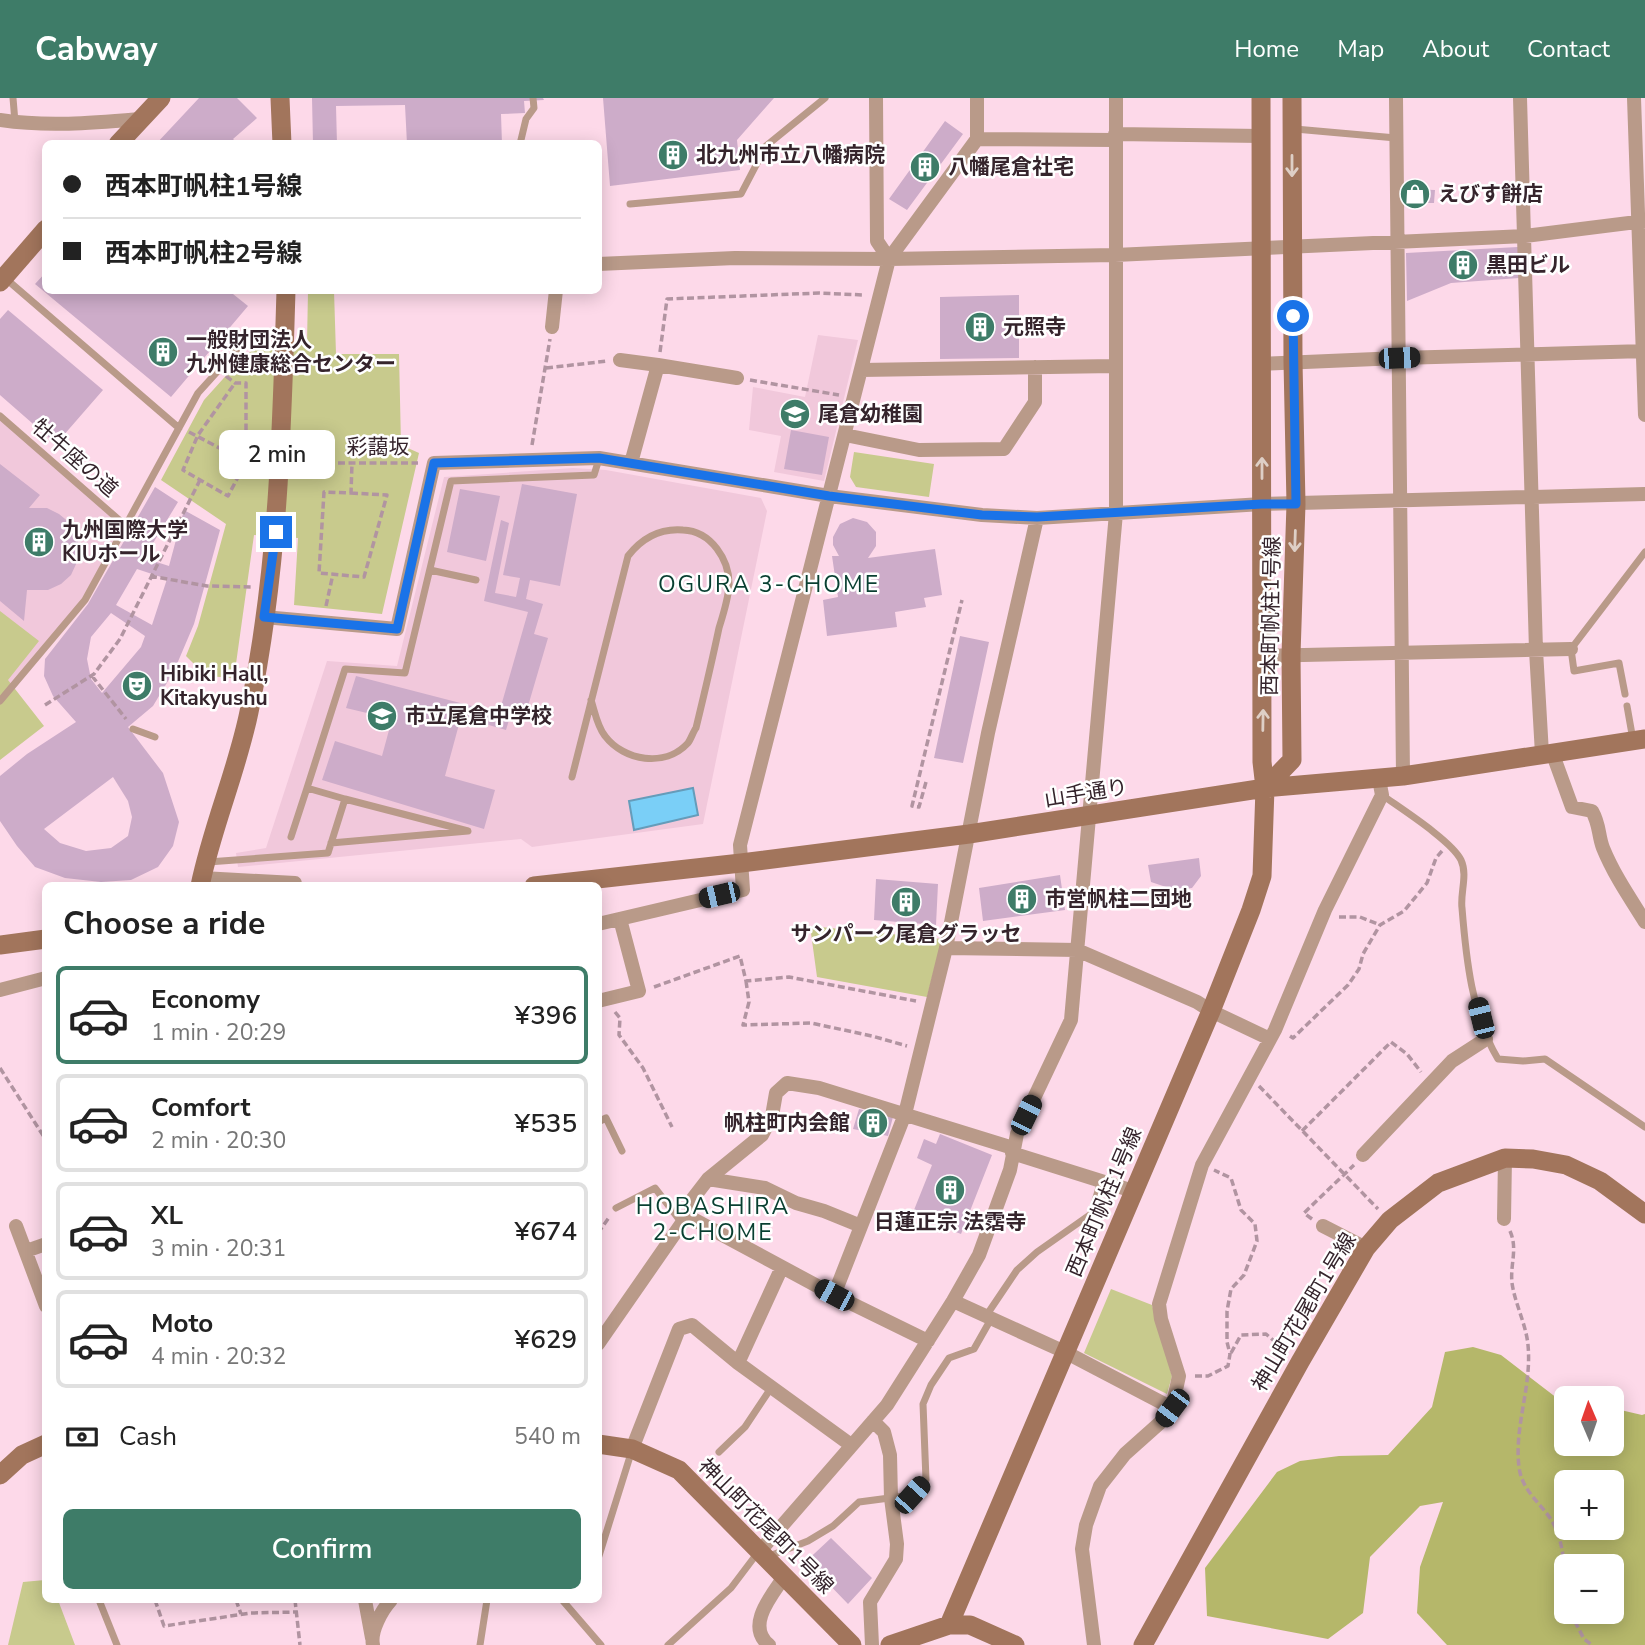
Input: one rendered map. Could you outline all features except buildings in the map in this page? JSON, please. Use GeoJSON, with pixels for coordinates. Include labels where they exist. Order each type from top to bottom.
{"type":"FeatureCollection","features":[{"type":"Feature","properties":{"kind":"street"},"geometry":{"type":"LineString","coordinates":[[121,140],[161,98]]}},
{"type":"Feature","properties":{"kind":"street"},"geometry":{"type":"LineString","coordinates":[[280,98],[282,140]]}},
{"type":"Feature","properties":{"kind":"street"},"geometry":{"type":"LineString","coordinates":[[876,98],[877,241],[889,259]]}},
{"type":"Feature","properties":{"kind":"street"},"geometry":{"type":"LineString","coordinates":[[602,923],[743,890],[740,845],[889,259],[977,139],[977,98]]}},
{"type":"Feature","properties":{"kind":"street"},"geometry":{"type":"LineString","coordinates":[[763,1554],[851,1444],[887,1405],[954,1301],[979,1255],[1010,1170],[1017,1134],[1071,1020],[1116,513],[1116,98]]}},
{"type":"Feature","properties":{"kind":"street"},"geometry":{"type":"LineString","coordinates":[[1396,98],[1403,776]]}},
{"type":"Feature","properties":{"kind":"street"},"geometry":{"type":"LineString","coordinates":[[1520,98],[1536,650],[1547,753],[1572,807],[1592,811],[1599,823],[1601,844],[1616,876],[1645,922]]}},
{"type":"Feature","properties":{"kind":"street"},"geometry":{"type":"LineString","coordinates":[[1634,98],[1641,186],[1645,415]]}},
{"type":"Feature","properties":{"kind":"street"},"geometry":{"type":"LineString","coordinates":[[1261,100],[1292,100]]}},
{"type":"Feature","properties":{"kind":"street","name":"西本町帆柱1号線"},"geometry":{"type":"LineString","coordinates":[[948,1625],[1211,1012],[1262,876],[1265,788],[1262,762],[1264,656],[1261,100]]}},
{"type":"Feature","properties":{"kind":"street","name":"西本町帆柱1号線"},"geometry":{"type":"LineString","coordinates":[[1265,788],[1292,760],[1291,655],[1296,504],[1292,100]]}},
{"type":"Feature","properties":{"kind":"street"},"geometry":{"type":"LineString","coordinates":[[7,121],[32,125],[139,119]]}},
{"type":"Feature","properties":{"kind":"street"},"geometry":{"type":"LineString","coordinates":[[977,139],[1261,135]]}},
{"type":"Feature","properties":{"kind":"street"},"geometry":{"type":"LineString","coordinates":[[602,264],[735,258],[1115,256],[1525,236],[1641,222]]}},
{"type":"Feature","properties":{"kind":"street"},"geometry":{"type":"LineString","coordinates":[[2,280],[42,234]]}},
{"type":"Feature","properties":{"kind":"street"},"geometry":{"type":"LineString","coordinates":[[284,882],[203,875],[249,713],[264,617],[276,532],[286,294]]}},
{"type":"Feature","properties":{"kind":"street"},"geometry":{"type":"LineString","coordinates":[[552,327],[556,294]]}},
{"type":"Feature","properties":{"kind":"street"},"geometry":{"type":"LineString","coordinates":[[1261,364],[1644,352]]}},
{"type":"Feature","properties":{"kind":"street"},"geometry":{"type":"LineString","coordinates":[[620,360],[737,378]]}},
{"type":"Feature","properties":{"kind":"street"},"geometry":{"type":"LineString","coordinates":[[631,464],[657,365]]}},
{"type":"Feature","properties":{"kind":"street"},"geometry":{"type":"LineString","coordinates":[[861,370],[1115,366]]}},
{"type":"Feature","properties":{"kind":"street"},"geometry":{"type":"LineString","coordinates":[[845,435],[919,450],[1004,449],[1035,402],[1035,367]]}},
{"type":"Feature","properties":{"kind":"street"},"geometry":{"type":"LineString","coordinates":[[264,617],[397,629],[434,463],[599,458],[829,496],[982,515],[1037,517],[1262,504],[1645,494]]}},
{"type":"Feature","properties":{"kind":"street"},"geometry":{"type":"LineString","coordinates":[[834,1295],[905,1114],[946,948],[988,733],[1037,517]]}},
{"type":"Feature","properties":{"kind":"street"},"geometry":{"type":"LineString","coordinates":[[1264,656],[1571,649]]}},
{"type":"Feature","properties":{"kind":"street","name":"山手通り"},"geometry":{"type":"LineString","coordinates":[[570,882],[969,834],[1265,788],[1380,787],[1403,776],[1639,740]]}},
{"type":"Feature","properties":{"kind":"street"},"geometry":{"type":"LineString","coordinates":[[1094,1645],[1082,1549],[1086,1525],[1100,1486],[1125,1454],[1162,1421],[1172,1408],[1179,1376],[1159,1304],[1202,1165],[1273,1034],[1380,787]]}},
{"type":"Feature","properties":{"kind":"street"},"geometry":{"type":"LineString","coordinates":[[602,1000],[639,991],[620,919]]}},
{"type":"Feature","properties":{"kind":"street"},"geometry":{"type":"LineString","coordinates":[[0,945],[42,940]]}},
{"type":"Feature","properties":{"kind":"street"},"geometry":{"type":"LineString","coordinates":[[946,948],[1077,950],[1197,1002],[1211,1012],[1273,1034]]}},
{"type":"Feature","properties":{"kind":"street"},"geometry":{"type":"LineString","coordinates":[[0,990],[42,979]]}},
{"type":"Feature","properties":{"kind":"street"},"geometry":{"type":"LineString","coordinates":[[1363,1155],[1452,1061],[1486,1040]]}},
{"type":"Feature","properties":{"kind":"street"},"geometry":{"type":"LineString","coordinates":[[602,1338],[686,1221],[691,1201],[708,1179],[762,1135],[772,1116],[776,1093],[787,1083],[819,1088],[905,1114],[1133,1191]]}},
{"type":"Feature","properties":{"kind":"street"},"geometry":{"type":"LineString","coordinates":[[1504,1219],[1506,1158]]}},
{"type":"Feature","properties":{"kind":"street","name":"神山町花尾町1号線"},"geometry":{"type":"LineString","coordinates":[[1143,1645],[1366,1248],[1390,1220],[1437,1183],[1506,1158],[1533,1159],[1566,1165],[1600,1181],[1643,1208]]}},
{"type":"Feature","properties":{"kind":"street"},"geometry":{"type":"LineString","coordinates":[[708,1179],[765,1188],[796,1203],[861,1226]]}},
{"type":"Feature","properties":{"kind":"street"},"geometry":{"type":"LineString","coordinates":[[686,1221],[928,1341]]}},
{"type":"Feature","properties":{"kind":"street"},"geometry":{"type":"LineString","coordinates":[[16,1226],[42,1295]]}},
{"type":"Feature","properties":{"kind":"street"},"geometry":{"type":"LineString","coordinates":[[1323,1226],[1366,1248]]}},
{"type":"Feature","properties":{"kind":"street"},"geometry":{"type":"LineString","coordinates":[[26,1251],[42,1245]]}},
{"type":"Feature","properties":{"kind":"street"},"geometry":{"type":"LineString","coordinates":[[738,1363],[782,1267]]}},
{"type":"Feature","properties":{"kind":"street"},"geometry":{"type":"LineString","coordinates":[[954,1301],[1065,1352],[1172,1408]]}},
{"type":"Feature","properties":{"kind":"street"},"geometry":{"type":"LineString","coordinates":[[632,1449],[679,1329],[692,1325],[738,1363],[851,1444]]}},
{"type":"Feature","properties":{"kind":"street"},"geometry":{"type":"LineString","coordinates":[[872,1645],[870,1602],[896,1559],[887,1443],[884,1432],[873,1421]]}},
{"type":"Feature","properties":{"kind":"street","name":"神山町花尾町1号線"},"geometry":{"type":"LineString","coordinates":[[602,1445],[632,1449],[679,1470],[852,1645]]}},
{"type":"Feature","properties":{"kind":"street"},"geometry":{"type":"LineString","coordinates":[[0,1475],[22,1454],[42,1449]]}},
{"type":"Feature","properties":{"kind":"street"},"geometry":{"type":"LineString","coordinates":[[769,1645],[764,1641],[759,1624],[764,1607],[784,1577]]}},
{"type":"Feature","properties":{"kind":"street"},"geometry":{"type":"LineString","coordinates":[[366,1603],[372,1642]]}},
{"type":"Feature","properties":{"kind":"street"},"geometry":{"type":"LineString","coordinates":[[372,1642],[388,1603]]}},
{"type":"Feature","properties":{"kind":"street"},"geometry":{"type":"LineString","coordinates":[[890,1645],[948,1625],[970,1625],[1015,1645]]}},
{"type":"Feature","properties":{"kind":"lane"},"geometry":{"type":"LineString","coordinates":[[7,121],[13,98]]}},
{"type":"Feature","properties":{"kind":"lane"},"geometry":{"type":"LineString","coordinates":[[521,140],[526,119],[534,108],[533,98]]}},
{"type":"Feature","properties":{"kind":"lane"},"geometry":{"type":"LineString","coordinates":[[630,204],[741,194],[766,146],[825,98]]}},
{"type":"Feature","properties":{"kind":"lane"},"geometry":{"type":"LineString","coordinates":[[1292,128],[1396,138]]}},
{"type":"Feature","properties":{"kind":"lane"},"geometry":{"type":"LineString","coordinates":[[2,280],[179,428]]}},
{"type":"Feature","properties":{"kind":"lane"},"geometry":{"type":"LineString","coordinates":[[0,701],[85,600],[198,393],[246,340],[263,334],[285,334]]}},
{"type":"Feature","properties":{"kind":"lane","name":"牡牛座の道"},"geometry":{"type":"LineString","coordinates":[[0,416],[126,526]]}},
{"type":"Feature","properties":{"kind":"lane"},"geometry":{"type":"LineString","coordinates":[[291,837],[345,669],[405,673],[451,481],[594,475],[599,458]]}},
{"type":"Feature","properties":{"kind":"lane"},"geometry":{"type":"LineString","coordinates":[[572,777],[591,700],[628,556],[638,543],[653,534],[668,530],[686,529],[704,536],[725,560],[729,588],[696,728],[688,743],[661,757],[644,759],[629,755],[616,748],[604,735],[591,700]]}},
{"type":"Feature","properties":{"kind":"lane"},"geometry":{"type":"LineString","coordinates":[[1625,694],[1619,663],[1574,671],[1571,649],[1645,552]]}},
{"type":"Feature","properties":{"kind":"lane"},"geometry":{"type":"LineString","coordinates":[[430,570],[476,580]]}},
{"type":"Feature","properties":{"kind":"lane"},"geometry":{"type":"LineString","coordinates":[[1627,706],[1639,740]]}},
{"type":"Feature","properties":{"kind":"lane"},"geometry":{"type":"LineString","coordinates":[[133,729],[155,737]]}},
{"type":"Feature","properties":{"kind":"lane"},"geometry":{"type":"LineString","coordinates":[[1380,787],[1447,844],[1461,860],[1464,876],[1461,905],[1469,963],[1486,1040],[1498,1059],[1545,1059],[1645,1127]]}},
{"type":"Feature","properties":{"kind":"lane"},"geometry":{"type":"LineString","coordinates":[[307,788],[468,831],[331,844]]}},
{"type":"Feature","properties":{"kind":"lane"},"geometry":{"type":"LineString","coordinates":[[203,875],[328,853],[345,799]]}},
{"type":"Feature","properties":{"kind":"lane"},"geometry":{"type":"LineString","coordinates":[[602,1120],[606,1118],[622,1151]]}},
{"type":"Feature","properties":{"kind":"lane"},"geometry":{"type":"LineString","coordinates":[[668,1645],[731,1588],[763,1554],[807,1541],[833,1526],[859,1502],[912,1495],[926,1480],[923,1404],[931,1385],[949,1358],[974,1349],[989,1317],[1017,1270],[1037,1252],[1091,1214],[1101,1181]]}},
{"type":"Feature","properties":{"kind":"lane"},"geometry":{"type":"LineString","coordinates":[[615,1208],[655,1188],[686,1221]]}},
{"type":"Feature","properties":{"kind":"lane"},"geometry":{"type":"LineString","coordinates":[[719,1452],[745,1427],[771,1387]]}},
{"type":"Feature","properties":{"kind":"lane"},"geometry":{"type":"LineString","coordinates":[[602,1546],[632,1449]]}},
{"type":"Feature","properties":{"kind":"lane"},"geometry":{"type":"LineString","coordinates":[[100,1603],[117,1645]]}},
{"type":"Feature","properties":{"kind":"lane"},"geometry":{"type":"LineString","coordinates":[[480,1645],[487,1603]]}},
{"type":"Feature","properties":{"kind":"lane"},"geometry":{"type":"LineString","coordinates":[[565,1603],[601,1645]]}},
{"type":"Feature","properties":{"kind":"path"},"geometry":{"type":"LineString","coordinates":[[657,365],[667,299],[819,293],[880,296]]}},
{"type":"Feature","properties":{"kind":"path"},"geometry":{"type":"LineString","coordinates":[[530,460],[552,327]]}},
{"type":"Feature","properties":{"kind":"path"},"geometry":{"type":"LineString","coordinates":[[545,368],[620,360]]}},
{"type":"Feature","properties":{"kind":"path"},"geometry":{"type":"LineString","coordinates":[[219,370],[235,383],[246,383],[246,462],[228,496],[183,470],[198,436],[235,383]]}},
{"type":"Feature","properties":{"kind":"path"},"geometry":{"type":"LineString","coordinates":[[737,378],[854,397]]}},
{"type":"Feature","properties":{"kind":"path"},"geometry":{"type":"LineString","coordinates":[[198,436],[246,462]]}},
{"type":"Feature","properties":{"kind":"path","name":"彩藹坂"},"geometry":{"type":"LineString","coordinates":[[246,462],[434,463]]}},
{"type":"Feature","properties":{"kind":"path"},"geometry":{"type":"LineString","coordinates":[[351,492],[352,463]]}},
{"type":"Feature","properties":{"kind":"path"},"geometry":{"type":"LineString","coordinates":[[45,705],[92,676],[120,639],[200,480]]}},
{"type":"Feature","properties":{"kind":"path"},"geometry":{"type":"LineString","coordinates":[[324,492],[351,492],[387,495],[364,577],[319,573],[324,492]]}},
{"type":"Feature","properties":{"kind":"path"},"geometry":{"type":"LineString","coordinates":[[323,622],[332,574]]}},
{"type":"Feature","properties":{"kind":"path"},"geometry":{"type":"LineString","coordinates":[[150,576],[207,586],[268,587]]}},
{"type":"Feature","properties":{"kind":"path"},"geometry":{"type":"LineString","coordinates":[[926,782],[919,807],[912,806],[962,600]]}},
{"type":"Feature","properties":{"kind":"path"},"geometry":{"type":"LineString","coordinates":[[92,676],[133,729]]}},
{"type":"Feature","properties":{"kind":"path"},"geometry":{"type":"LineString","coordinates":[[1273,1034],[1293,1038],[1348,985],[1359,969],[1363,954],[1380,925],[1404,911],[1427,883],[1436,859],[1447,844]]}},
{"type":"Feature","properties":{"kind":"path"},"geometry":{"type":"LineString","coordinates":[[1325,910],[1336,917],[1360,916],[1380,925]]}},
{"type":"Feature","properties":{"kind":"path"},"geometry":{"type":"LineString","coordinates":[[639,991],[740,956],[749,1002],[743,1025],[811,1023],[872,1035],[920,1051]]}},
{"type":"Feature","properties":{"kind":"path"},"geometry":{"type":"LineString","coordinates":[[746,981],[789,977],[932,1004]]}},
{"type":"Feature","properties":{"kind":"path"},"geometry":{"type":"LineString","coordinates":[[602,1000],[620,1018],[619,1035],[643,1068],[652,1092],[671,1127]]}},
{"type":"Feature","properties":{"kind":"path"},"geometry":{"type":"LineString","coordinates":[[1302,1131],[1391,1042],[1408,1054],[1430,1084]]}},
{"type":"Feature","properties":{"kind":"path"},"geometry":{"type":"LineString","coordinates":[[0,1068],[42,1134]]}},
{"type":"Feature","properties":{"kind":"path"},"geometry":{"type":"LineString","coordinates":[[1251,1077],[1390,1220]]}},
{"type":"Feature","properties":{"kind":"path"},"geometry":{"type":"LineString","coordinates":[[1304,1213],[1345,1176],[1363,1155]]}},
{"type":"Feature","properties":{"kind":"path"},"geometry":{"type":"LineString","coordinates":[[1202,1165],[1231,1178],[1241,1210],[1255,1224],[1257,1241],[1244,1275],[1231,1289],[1227,1311],[1227,1342],[1230,1354]]}},
{"type":"Feature","properties":{"kind":"path"},"geometry":{"type":"LineString","coordinates":[[602,1227],[615,1208]]}},
{"type":"Feature","properties":{"kind":"path"},"geometry":{"type":"LineString","coordinates":[[1504,1219],[1515,1243],[1512,1283],[1528,1346],[1528,1382],[1518,1436],[1519,1469],[1525,1487],[1552,1522],[1563,1554]]}},
{"type":"Feature","properties":{"kind":"path"},"geometry":{"type":"LineString","coordinates":[[1179,1376],[1208,1376],[1228,1366],[1230,1354],[1241,1335],[1266,1334],[1300,1362]]}},
{"type":"Feature","properties":{"kind":"path"},"geometry":{"type":"LineString","coordinates":[[156,1603],[164,1626],[240,1614],[297,1612]]}},
{"type":"Feature","properties":{"kind":"path"},"geometry":{"type":"LineString","coordinates":[[237,1603],[240,1614]]}},
{"type":"Feature","properties":{"kind":"path"},"geometry":{"type":"LineString","coordinates":[[296,1603],[300,1645]]}},
{"type":"Feature","properties":{"kind":"path"},"geometry":{"type":"LineString","coordinates":[[1576,1624],[1584,1639],[1591,1645]]}},
{"type":"Feature","properties":{"kind":"shaded area","name":"尾倉幼稚園"},"geometry":{"type":"Polygon","coordinates":[[[818,335],[858,340],[824,481],[774,472],[781,436],[749,430],[753,387],[805,397],[818,335]]]}},
{"type":"Feature","properties":{"kind":"shaded area"},"geometry":{"type":"Polygon","coordinates":[[[0,416],[126,526],[85,600],[0,701],[0,416]]]}},
{"type":"Feature","properties":{"kind":"shaded area"},"geometry":{"type":"Polygon","coordinates":[[[573,468],[606,470],[761,498],[767,511],[703,824],[532,847],[521,839],[238,867],[236,853],[266,848],[327,661],[397,666],[444,477],[573,468]]]}},
{"type":"Feature","properties":{"kind":"green space"},"geometry":{"type":"Polygon","coordinates":[[[308,294],[334,294],[336,354],[399,354],[401,445],[419,453],[382,614],[294,605],[298,538],[254,535],[234,678],[206,676],[186,656],[198,626],[226,524],[161,480],[204,400],[241,359],[262,343],[307,343],[308,294]]]}},
{"type":"Feature","properties":{"kind":"green space"},"geometry":{"type":"Polygon","coordinates":[[[854,452],[934,464],[929,497],[856,487],[850,477],[854,452]]]}},
{"type":"Feature","properties":{"kind":"green space"},"geometry":{"type":"Polygon","coordinates":[[[0,611],[39,641],[8,680],[44,726],[0,760],[0,611]]]}},
{"type":"Feature","properties":{"kind":"green space"},"geometry":{"type":"Polygon","coordinates":[[[810,926],[942,939],[927,997],[817,977],[810,926]]]}},
{"type":"Feature","properties":{"kind":"green space"},"geometry":{"type":"Polygon","coordinates":[[[1111,1289],[1152,1305],[1172,1376],[1167,1394],[1084,1353],[1111,1289]]]}},
{"type":"Feature","properties":{"kind":"green space"},"geometry":{"type":"Polygon","coordinates":[[[1473,1347],[1501,1355],[1554,1396],[1554,1456],[1624,1456],[1624,1411],[1645,1414],[1645,1645],[1447,1645],[1417,1613],[1420,1567],[1443,1502],[1420,1506],[1370,1557],[1363,1613],[1328,1639],[1207,1616],[1205,1568],[1277,1472],[1300,1461],[1339,1456],[1388,1455],[1432,1407],[1445,1352],[1473,1347]]]}},
{"type":"Feature","properties":{"kind":"green space"},"geometry":{"type":"Polygon","coordinates":[[[42,1580],[42,1603],[59,1603],[75,1645],[8,1645],[23,1582],[42,1580]]]}},
{"type":"Feature","properties":{"kind":"water"},"geometry":{"type":"Polygon","coordinates":[[[693,788],[698,815],[634,830],[629,801],[693,788]]]}},
{"type":"Feature","properties":{"kind":"place","name":"北九州市立八幡病院"},"geometry":{"type":"Point","coordinates":[673,155]}},
{"type":"Feature","properties":{"kind":"place","name":"八幡尾倉社宅"},"geometry":{"type":"Point","coordinates":[925,167]}},
{"type":"Feature","properties":{"kind":"place","name":"えびす餅店"},"geometry":{"type":"Point","coordinates":[1415,194]}},
{"type":"Feature","properties":{"kind":"place","name":"黒田ビル"},"geometry":{"type":"Point","coordinates":[1463,265]}},
{"type":"Feature","properties":{"kind":"place","name":"元照寺"},"geometry":{"type":"Point","coordinates":[980,327]}},
{"type":"Feature","properties":{"kind":"place","name":"一般財団法人 九州健康総合センター"},"geometry":{"type":"Point","coordinates":[163,352]}},
{"type":"Feature","properties":{"kind":"place","name":"尾倉幼稚園"},"geometry":{"type":"Point","coordinates":[795,414]}},
{"type":"Feature","properties":{"kind":"place","name":"九州国際大学 KIUホール"},"geometry":{"type":"Point","coordinates":[39,542]}},
{"type":"Feature","properties":{"kind":"place","name":"Hibiki Hall, Kitakyushu"},"geometry":{"type":"Point","coordinates":[137,686]}},
{"type":"Feature","properties":{"kind":"place","name":"市立尾倉中学校"},"geometry":{"type":"Point","coordinates":[382,716]}},
{"type":"Feature","properties":{"kind":"place","name":"市営帆柱二団地"},"geometry":{"type":"Point","coordinates":[1022,899]}},
{"type":"Feature","properties":{"kind":"place","name":"サンパーク尾倉グラッセ"},"geometry":{"type":"Point","coordinates":[906,902]}},
{"type":"Feature","properties":{"kind":"place","name":"帆柱町内会館"},"geometry":{"type":"Point","coordinates":[873,1123]}},
{"type":"Feature","properties":{"kind":"place","name":"日蓮正宗 法霑寺"},"geometry":{"type":"Point","coordinates":[950,1190]}},
{"type":"Feature","properties":{"kind":"district","name":"OGURA 3-CHOME"},"geometry":{"type":"Point","coordinates":[769,584]}},
{"type":"Feature","properties":{"kind":"district","name":"HOBASHIRA 2-CHOME"},"geometry":{"type":"Point","coordinates":[713,1219]}},
{"type":"Feature","properties":{"kind":"route"},"geometry":{"type":"LineString","coordinates":[[276,532],[264,617],[397,629],[434,463],[599,458],[829,496],[982,515],[1037,517],[1296,504],[1293,316]]}}]}
